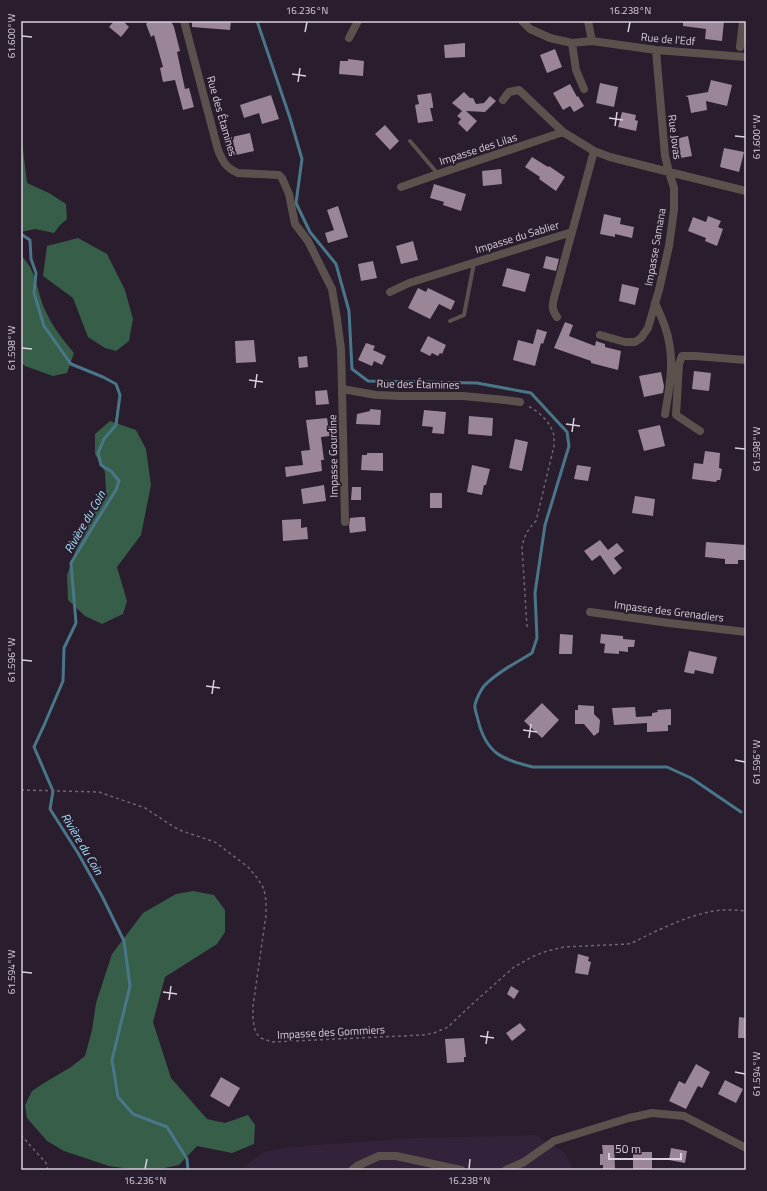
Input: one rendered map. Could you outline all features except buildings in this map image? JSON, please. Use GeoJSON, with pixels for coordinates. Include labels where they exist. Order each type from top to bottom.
{"type":"FeatureCollection","features":[{"type":"Feature","properties":{"kind":"street","name":"Rue des Étamines"},"geometry":{"type":"LineString","coordinates":[[184,21],[218,150],[224,164],[238,173],[278,175],[282,178],[289,194],[295,224],[308,241],[332,289],[338,319],[341,349],[342,389],[376,395],[463,396],[520,402]]}},
{"type":"Feature","properties":{"kind":"street"},"geometry":{"type":"LineString","coordinates":[[349,38],[358,21]]}},
{"type":"Feature","properties":{"kind":"street","name":"Rue de l'Edf"},"geometry":{"type":"LineString","coordinates":[[522,21],[530,29],[539,34],[572,43],[592,41],[656,50],[746,56]]}},
{"type":"Feature","properties":{"kind":"street"},"geometry":{"type":"LineString","coordinates":[[588,21],[592,41]]}},
{"type":"Feature","properties":{"kind":"street"},"geometry":{"type":"LineString","coordinates":[[740,47],[743,21]]}},
{"type":"Feature","properties":{"kind":"street"},"geometry":{"type":"LineString","coordinates":[[572,43],[576,70],[584,88]]}},
{"type":"Feature","properties":{"kind":"street","name":"Rue Jovas"},"geometry":{"type":"LineString","coordinates":[[656,50],[664,156],[669,172],[746,191]]}},
{"type":"Feature","properties":{"kind":"street"},"geometry":{"type":"LineString","coordinates":[[503,100],[509,92],[519,90],[563,132],[594,151],[610,157],[669,172]]}},
{"type":"Feature","properties":{"kind":"street","name":"Impasse des Lilas"},"geometry":{"type":"LineString","coordinates":[[401,187],[563,132]]}},
{"type":"Feature","properties":{"kind":"street","name":"Impasse du Sablier"},"geometry":{"type":"LineString","coordinates":[[390,292],[410,283],[572,232],[594,151]]}},
{"type":"Feature","properties":{"kind":"street","name":"Impasse Samana"},"geometry":{"type":"LineString","coordinates":[[600,335],[625,342],[635,342],[642,338],[648,328],[659,290],[669,246],[674,210],[674,188],[669,172]]}},
{"type":"Feature","properties":{"kind":"street"},"geometry":{"type":"LineString","coordinates":[[557,317],[552,307],[572,232]]}},
{"type":"Feature","properties":{"kind":"street","name":"Impasse Samana"},"geometry":{"type":"LineString","coordinates":[[655,303],[665,325],[671,358],[668,399],[665,414]]}},
{"type":"Feature","properties":{"kind":"street"},"geometry":{"type":"LineString","coordinates":[[700,431],[676,415],[679,364],[682,356],[746,360]]}},
{"type":"Feature","properties":{"kind":"street","name":"Impasse Gourdine"},"geometry":{"type":"LineString","coordinates":[[342,389],[345,522]]}},
{"type":"Feature","properties":{"kind":"street","name":"Impasse des Grenadiers"},"geometry":{"type":"LineString","coordinates":[[590,612],[746,632]]}},
{"type":"Feature","properties":{"kind":"street"},"geometry":{"type":"LineString","coordinates":[[506,1170],[524,1162],[554,1141],[629,1118],[652,1113],[684,1116],[746,1148]]}},
{"type":"Feature","properties":{"kind":"street"},"geometry":{"type":"LineString","coordinates":[[352,1170],[357,1166],[379,1156],[396,1156],[461,1170]]}},
{"type":"Feature","properties":{"kind":"lane"},"geometry":{"type":"LineString","coordinates":[[410,141],[438,174]]}},
{"type":"Feature","properties":{"kind":"lane"},"geometry":{"type":"LineString","coordinates":[[450,321],[464,315],[474,262]]}},
{"type":"Feature","properties":{"kind":"path"},"geometry":{"type":"LineString","coordinates":[[520,402],[531,407],[543,418],[549,425],[554,436],[554,446],[536,521],[524,538],[522,547],[527,627]]}},
{"type":"Feature","properties":{"kind":"path","name":"Impasse des Gommiers"},"geometry":{"type":"LineString","coordinates":[[21,790],[99,792],[145,808],[182,831],[216,842],[248,867],[264,889],[266,901],[266,915],[254,1006],[255,1030],[261,1038],[272,1042],[423,1035],[434,1033],[448,1027],[468,1007],[514,967],[534,956],[564,947],[628,944],[636,942],[647,935],[691,917],[709,912],[725,910],[746,911]]}},
{"type":"Feature","properties":{"kind":"path"},"geometry":{"type":"LineString","coordinates":[[21,1135],[46,1163],[48,1170]]}},
{"type":"Feature","properties":{"kind":"shaded area"},"geometry":{"type":"Polygon","coordinates":[[[536,1135],[565,1153],[574,1170],[240,1170],[264,1152],[290,1147],[412,1138],[536,1135]]]}},
{"type":"Feature","properties":{"kind":"green space"},"geometry":{"type":"Polygon","coordinates":[[[21,133],[27,183],[49,193],[66,204],[67,219],[54,233],[35,229],[21,232],[21,133]]]}},
{"type":"Feature","properties":{"kind":"green space"},"geometry":{"type":"Polygon","coordinates":[[[78,238],[107,254],[125,290],[133,319],[129,341],[116,351],[105,348],[88,337],[73,298],[43,276],[47,246],[78,238]]]}},
{"type":"Feature","properties":{"kind":"green space"},"geometry":{"type":"Polygon","coordinates":[[[21,256],[26,261],[34,275],[43,305],[49,318],[58,333],[74,353],[67,373],[53,376],[25,366],[21,362],[21,256]]]}},
{"type":"Feature","properties":{"kind":"green space"},"geometry":{"type":"Polygon","coordinates":[[[110,421],[136,430],[146,449],[151,485],[141,535],[117,567],[127,601],[123,614],[102,624],[85,616],[68,600],[67,575],[82,533],[106,491],[105,472],[95,454],[95,434],[110,421]]]}},
{"type":"Feature","properties":{"kind":"green space"},"geometry":{"type":"Polygon","coordinates":[[[193,891],[214,895],[225,910],[225,932],[217,944],[165,977],[153,1022],[171,1078],[207,1119],[225,1123],[248,1115],[255,1125],[254,1144],[232,1153],[197,1146],[179,1165],[155,1170],[138,1170],[109,1166],[64,1151],[47,1141],[27,1118],[25,1105],[32,1091],[71,1067],[85,1056],[92,1030],[96,1003],[112,954],[143,913],[176,894],[193,891]]]}},
{"type":"Feature","properties":{"kind":"waterway"},"geometry":{"type":"LineString","coordinates":[[257,21],[290,118],[302,159],[296,203],[310,232],[336,264],[349,311],[352,369],[368,381],[477,383],[531,393],[567,432],[569,446],[545,525],[535,593],[537,638],[532,653],[495,676],[484,686],[479,695],[475,708],[481,731],[486,740],[491,748],[504,758],[533,767],[667,767],[691,778],[741,812]]}},
{"type":"Feature","properties":{"kind":"waterway","name":"Rivière du Coin"},"geometry":{"type":"LineString","coordinates":[[21,234],[30,240],[31,259],[36,273],[34,293],[44,326],[71,364],[116,384],[120,395],[116,425],[104,439],[98,453],[101,465],[112,472],[119,481],[116,490],[71,563],[76,623],[64,648],[63,681],[34,747],[53,791],[50,809],[78,853],[102,896],[124,941],[130,986],[112,1060],[118,1097],[133,1114],[167,1127],[187,1159],[188,1170]]}}]}
